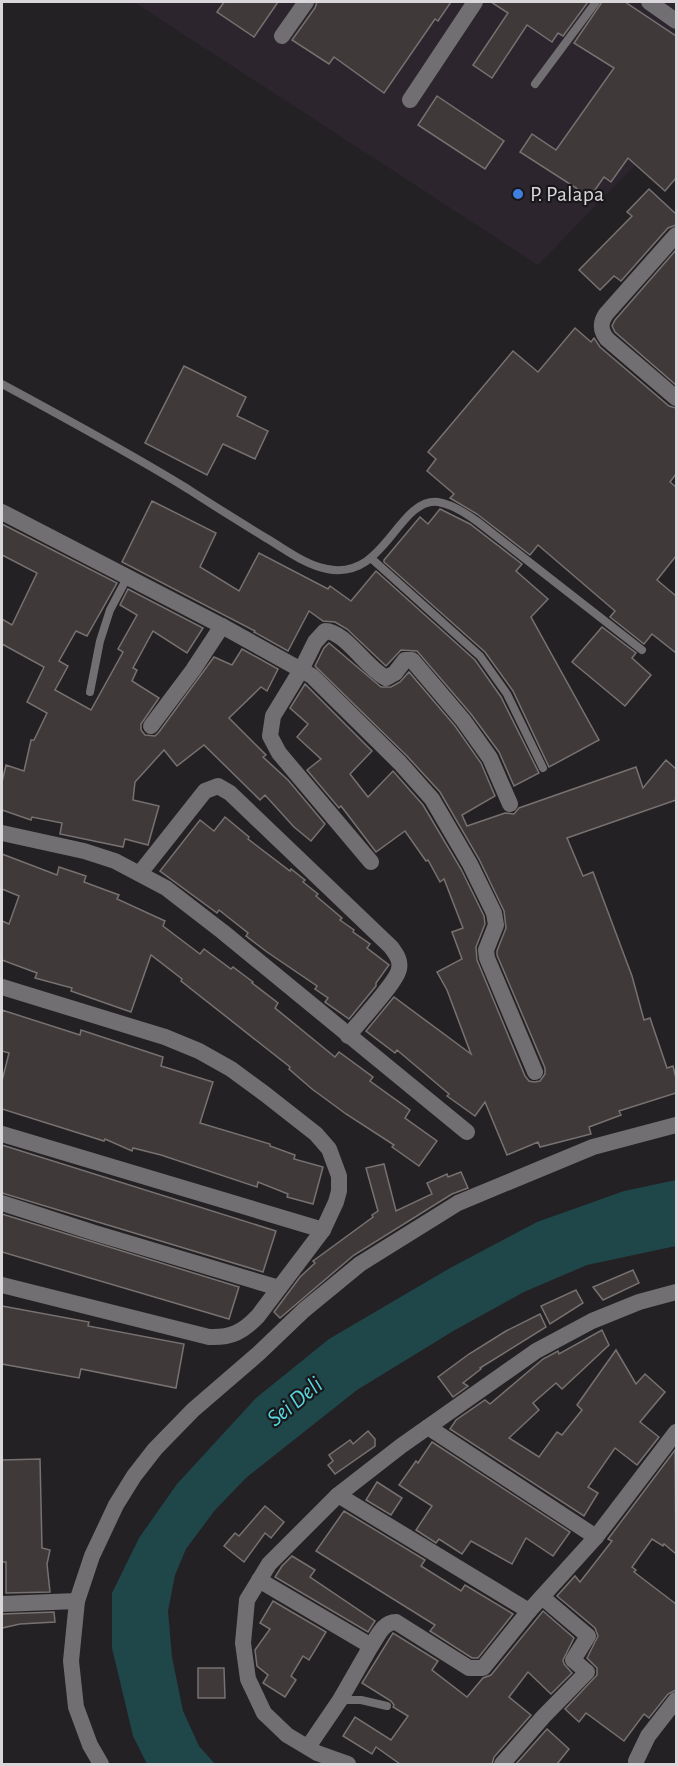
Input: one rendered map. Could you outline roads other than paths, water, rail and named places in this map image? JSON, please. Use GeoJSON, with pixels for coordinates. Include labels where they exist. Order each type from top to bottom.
{"type":"FeatureCollection","features":[{"type":"Feature","properties":{"kind":"street"},"geometry":{"type":"LineString","coordinates":[[282,36],[306,2]]}},
{"type":"Feature","properties":{"kind":"street"},"geometry":{"type":"LineString","coordinates":[[410,100],[475,2]]}},
{"type":"Feature","properties":{"kind":"street"},"geometry":{"type":"LineString","coordinates":[[649,2],[676,21]]}},
{"type":"Feature","properties":{"kind":"street"},"geometry":{"type":"LineString","coordinates":[[676,235],[606,314],[601,323],[603,334],[676,398]]}},
{"type":"Feature","properties":{"kind":"street"},"geometry":{"type":"LineString","coordinates":[[2,512],[302,670],[312,676],[358,721],[432,799],[470,864],[494,913],[496,925],[486,950],[487,958],[536,1072]]}},
{"type":"Feature","properties":{"kind":"street"},"geometry":{"type":"LineString","coordinates":[[151,726],[193,670],[222,626]]}},
{"type":"Feature","properties":{"kind":"street"},"geometry":{"type":"LineString","coordinates":[[371,862],[279,753],[270,736],[273,716],[302,670],[315,642],[325,631],[337,633],[369,665],[386,678],[395,673],[405,660],[412,660],[463,720],[490,758],[510,804]]}},
{"type":"Feature","properties":{"kind":"street"},"geometry":{"type":"LineString","coordinates":[[140,873],[205,791],[218,786],[230,793],[391,947],[399,960],[400,967],[394,979],[348,1036]]}},
{"type":"Feature","properties":{"kind":"street"},"geometry":{"type":"LineString","coordinates":[[2,833],[115,861],[166,888],[223,932],[466,1132]]}},
{"type":"Feature","properties":{"kind":"street"},"geometry":{"type":"LineString","coordinates":[[2,987],[165,1037],[199,1050],[231,1069],[316,1134],[329,1149],[339,1176],[339,1191],[323,1230],[248,1327],[230,1336],[209,1337],[2,1284]]}},
{"type":"Feature","properties":{"kind":"street"},"geometry":{"type":"LineString","coordinates":[[101,1764],[90,1745],[76,1707],[71,1661],[77,1601],[92,1556],[116,1505],[134,1476],[155,1449],[192,1410],[260,1353],[333,1284],[360,1264],[458,1203],[593,1148],[676,1125]]}},
{"type":"Feature","properties":{"kind":"street"},"geometry":{"type":"LineString","coordinates":[[2,1134],[323,1230]]}},
{"type":"Feature","properties":{"kind":"street"},"geometry":{"type":"LineString","coordinates":[[2,1203],[279,1288]]}},
{"type":"Feature","properties":{"kind":"street"},"geometry":{"type":"LineString","coordinates":[[348,1764],[287,1736],[264,1713],[248,1679],[243,1643],[247,1600],[269,1564],[338,1496],[428,1427],[536,1351],[592,1321],[639,1302],[676,1292]]}},
{"type":"Feature","properties":{"kind":"street"},"geometry":{"type":"LineString","coordinates":[[428,1427],[596,1537]]}},
{"type":"Feature","properties":{"kind":"street"},"geometry":{"type":"LineString","coordinates":[[308,1747],[340,1700],[371,1646],[389,1622],[396,1622],[469,1668],[483,1668],[529,1611],[596,1537],[676,1432]]}},
{"type":"Feature","properties":{"kind":"street"},"geometry":{"type":"LineString","coordinates":[[338,1496],[529,1611]]}},
{"type":"Feature","properties":{"kind":"street"},"geometry":{"type":"LineString","coordinates":[[259,1580],[371,1646]]}},
{"type":"Feature","properties":{"kind":"street"},"geometry":{"type":"LineString","coordinates":[[502,1764],[587,1672],[573,1660],[588,1636],[542,1597]]}},
{"type":"Feature","properties":{"kind":"street"},"geometry":{"type":"LineString","coordinates":[[2,1604],[77,1601]]}},
{"type":"Feature","properties":{"kind":"street"},"geometry":{"type":"LineString","coordinates":[[636,1761],[648,1736],[676,1700]]}},
{"type":"Feature","properties":{"kind":"lane"},"geometry":{"type":"LineString","coordinates":[[535,84],[596,2]]}},
{"type":"Feature","properties":{"kind":"lane"},"geometry":{"type":"LineString","coordinates":[[2,384],[153,467],[296,556],[328,569],[344,569],[372,559],[407,517],[423,505],[440,502],[478,522],[642,650]]}},
{"type":"Feature","properties":{"kind":"lane"},"geometry":{"type":"LineString","coordinates":[[372,559],[480,656],[507,694],[543,768]]}},
{"type":"Feature","properties":{"kind":"lane"},"geometry":{"type":"LineString","coordinates":[[90,692],[106,620],[127,578]]}},
{"type":"Feature","properties":{"kind":"lane"},"geometry":{"type":"LineString","coordinates":[[340,1700],[361,1700],[387,1706]]}},
{"type":"Feature","properties":{"kind":"water","name":"Sei Deli"},"geometry":{"type":"Polygon","coordinates":[[[676,1180],[676,1246],[587,1265],[524,1292],[455,1330],[357,1390],[247,1477],[215,1510],[186,1549],[175,1575],[168,1611],[172,1657],[183,1711],[199,1746],[215,1764],[147,1764],[133,1736],[112,1648],[112,1593],[139,1538],[177,1484],[256,1398],[329,1339],[450,1268],[537,1222],[624,1191],[676,1180]]]}},
{"type":"Feature","properties":{"kind":"place","name":"P. Palapa"},"geometry":{"type":"Point","coordinates":[518,194]}}]}
